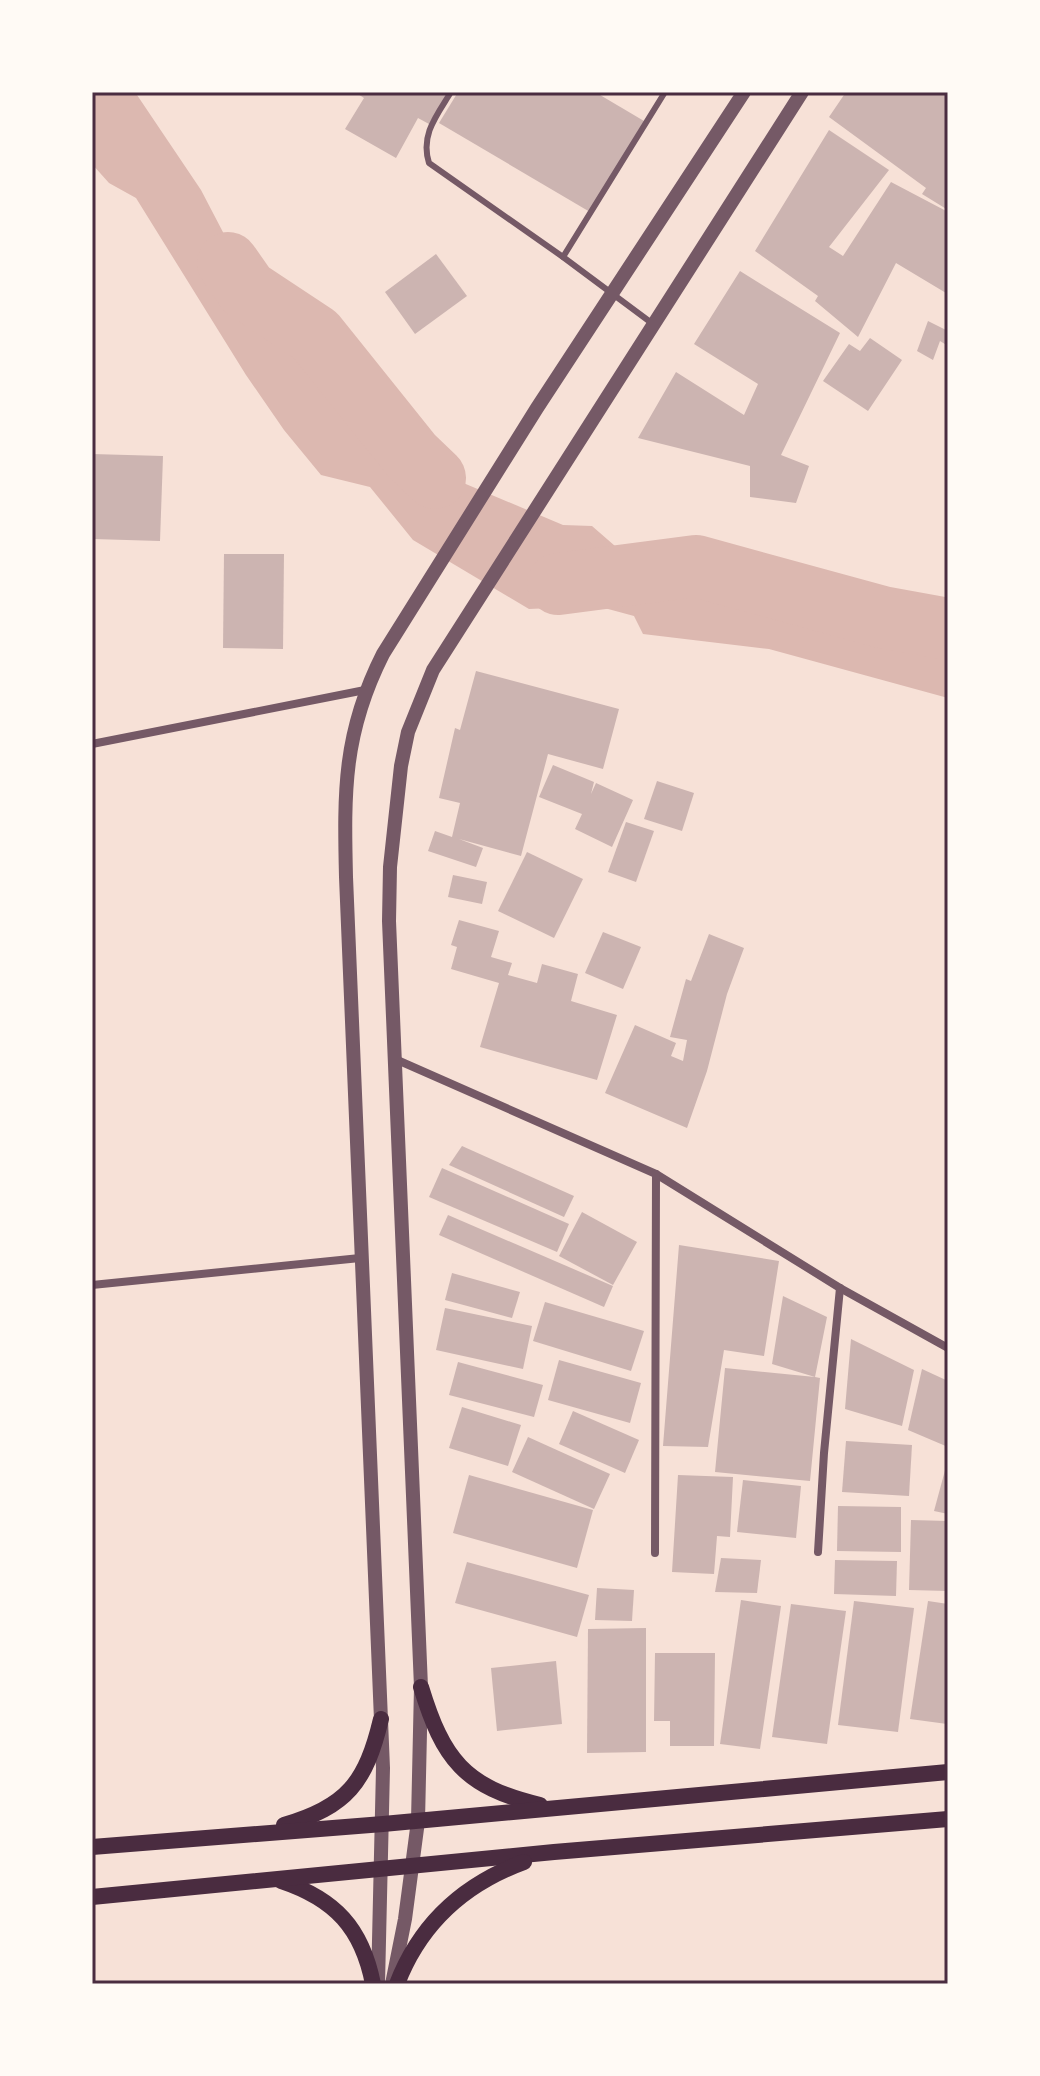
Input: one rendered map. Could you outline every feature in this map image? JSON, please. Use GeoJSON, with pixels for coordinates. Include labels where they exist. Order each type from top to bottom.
{"type":"FeatureCollection","features":[{"type":"Feature","properties":{"kind":"main road"},"geometry":{"type":"LineString","coordinates":[[421,1687],[433,1727],[447,1751],[465,1771],[503,1795],[554,1808]]}},
{"type":"Feature","properties":{"kind":"main road"},"geometry":{"type":"LineString","coordinates":[[251,1834],[316,1815],[348,1793],[370,1759],[381,1719]]}},
{"type":"Feature","properties":{"kind":"main road"},"geometry":{"type":"LineString","coordinates":[[92,1847],[418,1821],[948,1772]]}},
{"type":"Feature","properties":{"kind":"main road"},"geometry":{"type":"LineString","coordinates":[[92,1897],[554,1852],[948,1819]]}},
{"type":"Feature","properties":{"kind":"main road"},"geometry":{"type":"LineString","coordinates":[[395,1984],[417,1943],[450,1903],[499,1871],[554,1852]]}},
{"type":"Feature","properties":{"kind":"main road"},"geometry":{"type":"LineString","coordinates":[[275,1880],[312,1893],[338,1911],[361,1945],[376,1984]]}},
{"type":"Feature","properties":{"kind":"street"},"geometry":{"type":"LineString","coordinates":[[376,1984],[383,1824],[381,1719],[360,1258],[345,819],[350,746],[365,690],[383,654],[537,408],[744,92]]}},
{"type":"Feature","properties":{"kind":"street"},"geometry":{"type":"LineString","coordinates":[[395,1984],[418,1821],[421,1687],[389,921],[393,828],[408,732],[433,670],[802,92]]}},
{"type":"Feature","properties":{"kind":"street"},"geometry":{"type":"LineString","coordinates":[[92,744],[365,690]]}},
{"type":"Feature","properties":{"kind":"street"},"geometry":{"type":"LineString","coordinates":[[395,1059],[656,1174],[840,1288],[948,1348]]}},
{"type":"Feature","properties":{"kind":"street"},"geometry":{"type":"LineString","coordinates":[[655,1553],[656,1174]]}},
{"type":"Feature","properties":{"kind":"street"},"geometry":{"type":"LineString","coordinates":[[92,1285],[360,1258]]}},
{"type":"Feature","properties":{"kind":"street"},"geometry":{"type":"LineString","coordinates":[[818,1552],[840,1288]]}},
{"type":"Feature","properties":{"kind":"lane"},"geometry":{"type":"LineString","coordinates":[[451,92],[431,123],[424,148],[429,163],[653,324]]}},
{"type":"Feature","properties":{"kind":"lane"},"geometry":{"type":"LineString","coordinates":[[563,257],[665,92]]}},
{"type":"Feature","properties":{"kind":"shaded area"},"geometry":{"type":"Polygon","coordinates":[[[92,92],[135,92],[201,190],[225,236],[265,279],[305,341],[333,377],[356,404],[404,425],[454,479],[563,525],[592,526],[615,546],[626,563],[662,583],[692,579],[741,554],[913,612],[948,619],[948,698],[769,649],[643,634],[634,616],[597,606],[529,609],[413,540],[370,487],[321,475],[284,430],[246,375],[136,198],[109,183],[92,164],[92,92]]]}},
{"type":"Feature","properties":{"kind":"building"},"geometry":{"type":"Polygon","coordinates":[[[355,92],[448,92],[429,124],[418,118],[396,158],[345,129],[364,98],[355,92]]]}},
{"type":"Feature","properties":{"kind":"building"},"geometry":{"type":"Polygon","coordinates":[[[458,92],[595,92],[644,121],[590,212],[439,123],[458,92]]]}},
{"type":"Feature","properties":{"kind":"building"},"geometry":{"type":"Polygon","coordinates":[[[846,92],[948,92],[948,210],[922,194],[926,188],[829,117],[846,92]]]}},
{"type":"Feature","properties":{"kind":"building"},"geometry":{"type":"Polygon","coordinates":[[[829,130],[889,170],[829,247],[843,256],[891,182],[948,212],[948,291],[946,293],[896,263],[858,337],[815,301],[818,296],[755,251],[829,130]]]}},
{"type":"Feature","properties":{"kind":"building"},"geometry":{"type":"Polygon","coordinates":[[[436,254],[467,296],[415,334],[385,292],[436,254]]]}},
{"type":"Feature","properties":{"kind":"building"},"geometry":{"type":"Polygon","coordinates":[[[740,271],[840,333],[781,455],[809,466],[796,503],[750,497],[750,466],[638,438],[676,372],[744,415],[758,384],[694,344],[740,271]]]}},
{"type":"Feature","properties":{"kind":"building"},"geometry":{"type":"Polygon","coordinates":[[[928,321],[948,331],[948,346],[940,341],[933,360],[917,351],[928,321]]]}},
{"type":"Feature","properties":{"kind":"building"},"geometry":{"type":"Polygon","coordinates":[[[870,338],[902,360],[868,411],[823,381],[849,344],[860,351],[870,338]]]}},
{"type":"Feature","properties":{"kind":"building"},"geometry":{"type":"Polygon","coordinates":[[[92,454],[163,456],[160,541],[93,539],[92,454]]]}},
{"type":"Feature","properties":{"kind":"building"},"geometry":{"type":"Polygon","coordinates":[[[224,554],[284,554],[283,649],[223,648],[224,554]]]}},
{"type":"Feature","properties":{"kind":"building"},"geometry":{"type":"Polygon","coordinates":[[[476,671],[619,709],[603,769],[548,754],[521,856],[459,839],[483,848],[476,867],[428,851],[435,831],[452,837],[460,803],[439,798],[455,728],[460,730],[476,671]]]}},
{"type":"Feature","properties":{"kind":"building"},"geometry":{"type":"Polygon","coordinates":[[[553,765],[594,782],[591,794],[596,783],[633,800],[612,847],[575,829],[582,814],[539,797],[553,765]]]}},
{"type":"Feature","properties":{"kind":"building"},"geometry":{"type":"Polygon","coordinates":[[[657,781],[694,793],[682,831],[644,819],[657,781]]]}},
{"type":"Feature","properties":{"kind":"building"},"geometry":{"type":"Polygon","coordinates":[[[626,822],[654,831],[636,882],[608,872],[626,822]]]}},
{"type":"Feature","properties":{"kind":"building"},"geometry":{"type":"Polygon","coordinates":[[[527,852],[583,879],[554,938],[498,911],[527,852]]]}},
{"type":"Feature","properties":{"kind":"building"},"geometry":{"type":"Polygon","coordinates":[[[453,875],[487,882],[482,904],[448,897],[453,875]]]}},
{"type":"Feature","properties":{"kind":"building"},"geometry":{"type":"Polygon","coordinates":[[[459,920],[499,931],[491,957],[512,963],[508,975],[537,983],[542,964],[578,974],[571,1001],[617,1015],[597,1080],[480,1047],[499,983],[451,969],[457,947],[451,945],[459,920]]]}},
{"type":"Feature","properties":{"kind":"building"},"geometry":{"type":"Polygon","coordinates":[[[603,932],[641,947],[623,989],[585,973],[603,932]]]}},
{"type":"Feature","properties":{"kind":"building"},"geometry":{"type":"Polygon","coordinates":[[[709,934],[744,948],[687,1128],[605,1093],[635,1025],[676,1043],[671,1056],[683,1061],[687,1040],[670,1037],[686,979],[691,981],[709,934]]]}},
{"type":"Feature","properties":{"kind":"building"},"geometry":{"type":"Polygon","coordinates":[[[462,1146],[574,1196],[564,1217],[449,1165],[462,1146]]]}},
{"type":"Feature","properties":{"kind":"building"},"geometry":{"type":"Polygon","coordinates":[[[442,1168],[569,1224],[557,1252],[429,1197],[442,1168]]]}},
{"type":"Feature","properties":{"kind":"building"},"geometry":{"type":"Polygon","coordinates":[[[582,1212],[637,1242],[613,1285],[559,1256],[582,1212]]]}},
{"type":"Feature","properties":{"kind":"building"},"geometry":{"type":"Polygon","coordinates":[[[448,1215],[613,1286],[604,1307],[439,1235],[448,1215]]]}},
{"type":"Feature","properties":{"kind":"building"},"geometry":{"type":"Polygon","coordinates":[[[679,1245],[779,1261],[764,1356],[724,1350],[708,1447],[663,1446],[679,1245]]]}},
{"type":"Feature","properties":{"kind":"building"},"geometry":{"type":"Polygon","coordinates":[[[452,1273],[520,1292],[512,1318],[445,1300],[452,1273]]]}},
{"type":"Feature","properties":{"kind":"building"},"geometry":{"type":"Polygon","coordinates":[[[783,1296],[827,1317],[815,1377],[772,1364],[783,1296]]]}},
{"type":"Feature","properties":{"kind":"building"},"geometry":{"type":"Polygon","coordinates":[[[545,1302],[644,1331],[631,1371],[533,1341],[545,1302]]]}},
{"type":"Feature","properties":{"kind":"building"},"geometry":{"type":"Polygon","coordinates":[[[445,1308],[532,1326],[523,1369],[436,1350],[445,1308]]]}},
{"type":"Feature","properties":{"kind":"building"},"geometry":{"type":"Polygon","coordinates":[[[851,1339],[914,1370],[902,1426],[845,1409],[851,1339]]]}},
{"type":"Feature","properties":{"kind":"building"},"geometry":{"type":"Polygon","coordinates":[[[559,1360],[641,1383],[630,1423],[548,1400],[559,1360]]]}},
{"type":"Feature","properties":{"kind":"building"},"geometry":{"type":"Polygon","coordinates":[[[458,1362],[543,1385],[534,1417],[449,1395],[458,1362]]]}},
{"type":"Feature","properties":{"kind":"building"},"geometry":{"type":"Polygon","coordinates":[[[725,1368],[820,1378],[810,1481],[715,1472],[725,1368]]]}},
{"type":"Feature","properties":{"kind":"building"},"geometry":{"type":"Polygon","coordinates":[[[922,1369],[948,1381],[948,1447],[908,1430],[922,1369]]]}},
{"type":"Feature","properties":{"kind":"building"},"geometry":{"type":"Polygon","coordinates":[[[462,1407],[521,1425],[508,1466],[449,1448],[462,1407]]]}},
{"type":"Feature","properties":{"kind":"building"},"geometry":{"type":"Polygon","coordinates":[[[573,1411],[639,1440],[625,1473],[559,1444],[573,1411]]]}},
{"type":"Feature","properties":{"kind":"building"},"geometry":{"type":"Polygon","coordinates":[[[528,1437],[610,1474],[594,1509],[512,1472],[528,1437]]]}},
{"type":"Feature","properties":{"kind":"building"},"geometry":{"type":"Polygon","coordinates":[[[846,1441],[912,1445],[909,1496],[842,1492],[846,1441]]]}},
{"type":"Feature","properties":{"kind":"building"},"geometry":{"type":"Polygon","coordinates":[[[948,1463],[948,1514],[934,1511],[948,1463]]]}},
{"type":"Feature","properties":{"kind":"building"},"geometry":{"type":"Polygon","coordinates":[[[469,1475],[593,1510],[577,1568],[453,1533],[469,1475]]]}},
{"type":"Feature","properties":{"kind":"building"},"geometry":{"type":"Polygon","coordinates":[[[678,1475],[733,1477],[730,1537],[717,1536],[714,1574],[672,1572],[678,1475]]]}},
{"type":"Feature","properties":{"kind":"building"},"geometry":{"type":"Polygon","coordinates":[[[743,1480],[801,1486],[796,1538],[737,1532],[743,1480]]]}},
{"type":"Feature","properties":{"kind":"building"},"geometry":{"type":"Polygon","coordinates":[[[838,1506],[901,1507],[901,1552],[837,1551],[838,1506]]]}},
{"type":"Feature","properties":{"kind":"building"},"geometry":{"type":"Polygon","coordinates":[[[911,1520],[948,1521],[948,1591],[909,1590],[911,1520]]]}},
{"type":"Feature","properties":{"kind":"building"},"geometry":{"type":"Polygon","coordinates":[[[721,1558],[761,1560],[757,1593],[715,1592],[721,1558]]]}},
{"type":"Feature","properties":{"kind":"building"},"geometry":{"type":"Polygon","coordinates":[[[835,1560],[897,1561],[896,1596],[834,1594],[835,1560]]]}},
{"type":"Feature","properties":{"kind":"building"},"geometry":{"type":"Polygon","coordinates":[[[467,1562],[589,1595],[577,1637],[455,1603],[467,1562]]]}},
{"type":"Feature","properties":{"kind":"building"},"geometry":{"type":"Polygon","coordinates":[[[597,1588],[634,1590],[632,1621],[595,1620],[597,1588]]]}},
{"type":"Feature","properties":{"kind":"building"},"geometry":{"type":"Polygon","coordinates":[[[741,1600],[781,1606],[760,1749],[720,1744],[741,1600]]]}},
{"type":"Feature","properties":{"kind":"building"},"geometry":{"type":"Polygon","coordinates":[[[854,1601],[914,1608],[898,1732],[838,1725],[854,1601]]]}},
{"type":"Feature","properties":{"kind":"building"},"geometry":{"type":"Polygon","coordinates":[[[928,1601],[948,1604],[947,1724],[910,1719],[928,1601]]]}},
{"type":"Feature","properties":{"kind":"building"},"geometry":{"type":"Polygon","coordinates":[[[791,1604],[846,1611],[827,1744],[772,1737],[791,1604]]]}},
{"type":"Feature","properties":{"kind":"building"},"geometry":{"type":"Polygon","coordinates":[[[646,1628],[646,1752],[587,1753],[588,1629],[646,1628]]]}},
{"type":"Feature","properties":{"kind":"building"},"geometry":{"type":"Polygon","coordinates":[[[655,1653],[715,1653],[714,1746],[670,1746],[670,1721],[654,1721],[655,1653]]]}},
{"type":"Feature","properties":{"kind":"building"},"geometry":{"type":"Polygon","coordinates":[[[556,1661],[562,1724],[497,1731],[491,1668],[556,1661]]]}},
{"type":"Feature","properties":{"kind":"waterway"},"geometry":{"type":"LineString","coordinates":[[228,263],[247,290],[315,335],[412,456],[435,478]]}},
{"type":"Feature","properties":{"kind":"waterway"},"geometry":{"type":"LineString","coordinates":[[558,584],[696,566],[882,617],[948,629]]}}]}
